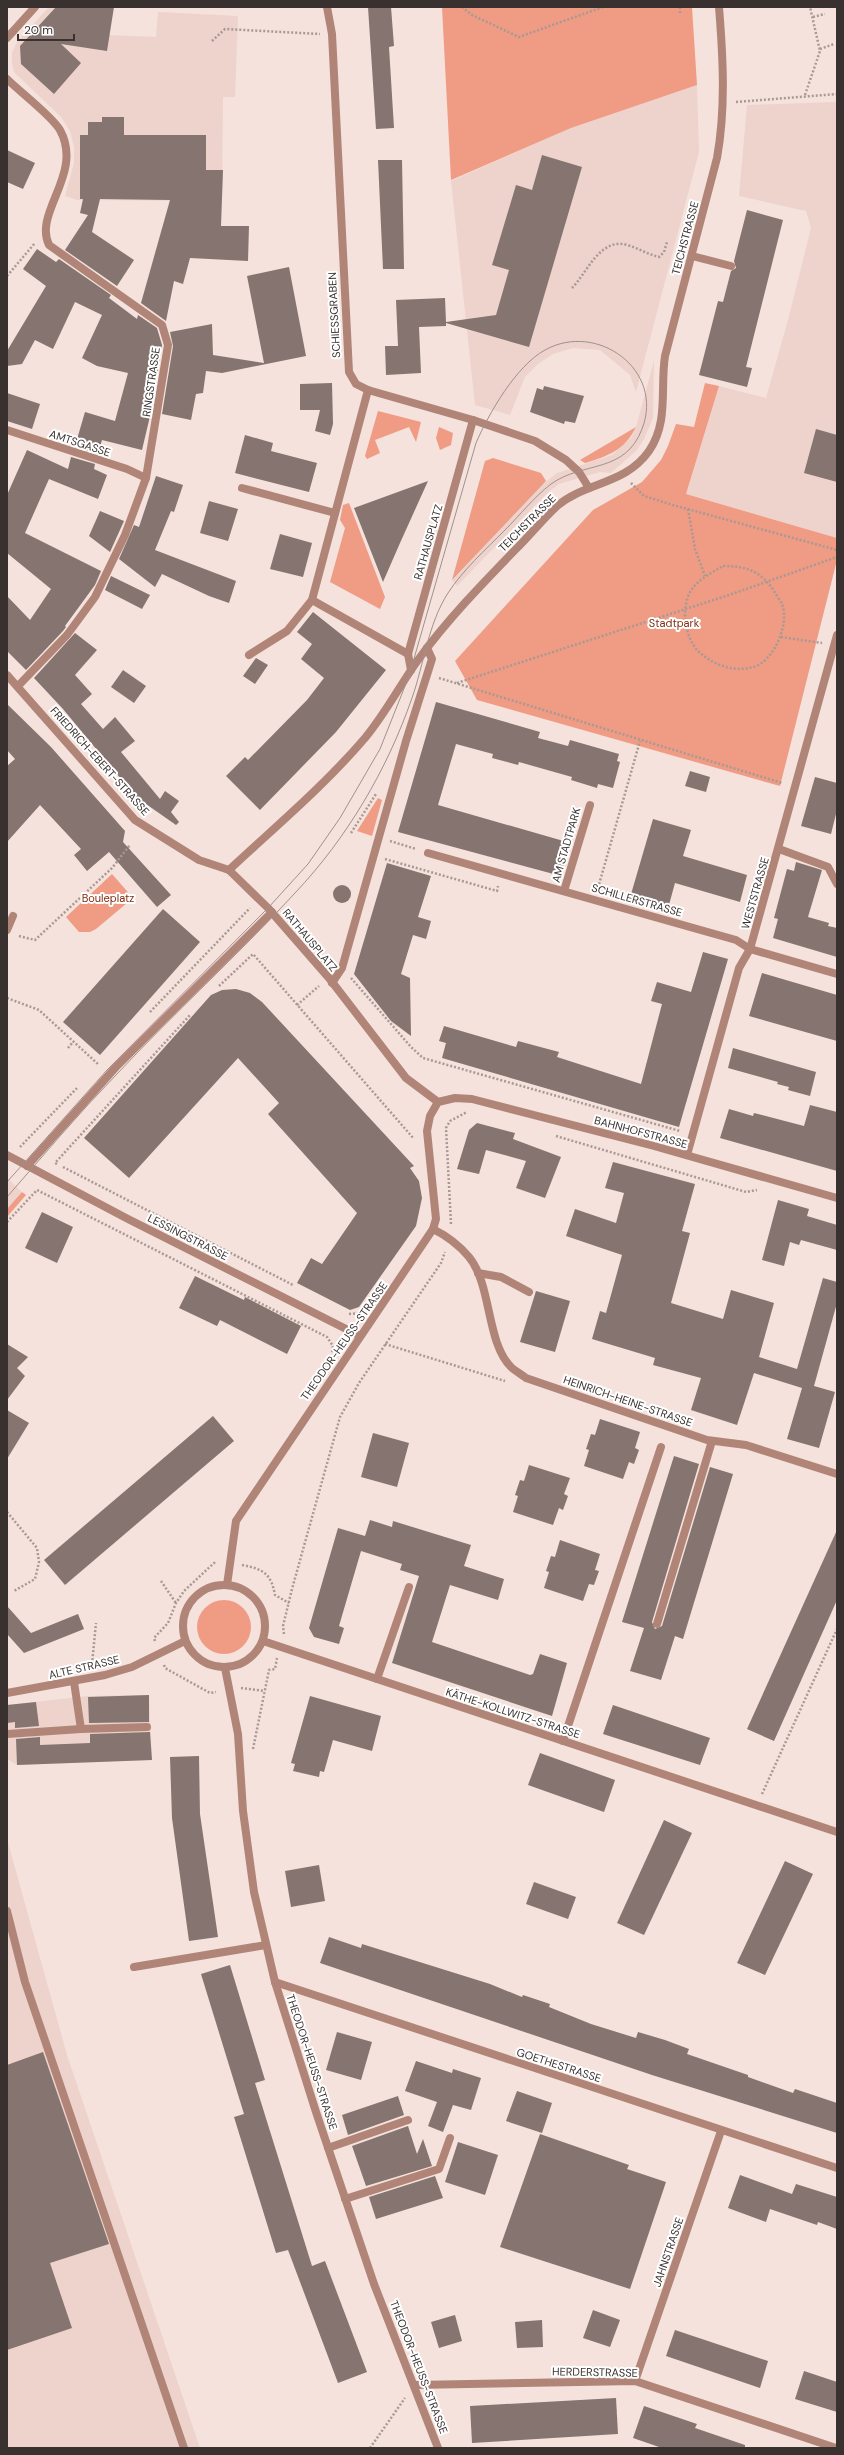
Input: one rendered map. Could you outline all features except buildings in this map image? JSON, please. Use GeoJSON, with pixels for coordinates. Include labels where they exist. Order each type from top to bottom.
{"type":"FeatureCollection","features":[{"type":"Feature","properties":{"kind":"street"},"geometry":{"type":"LineString","coordinates":[[7,38],[35,7]]}},
{"type":"Feature","properties":{"kind":"street","name":"SCHIESSGRABEN"},"geometry":{"type":"LineString","coordinates":[[327,7],[332,34],[346,357],[349,372],[356,384],[368,390],[473,420],[535,442],[560,456],[579,472],[589,488]]}},
{"type":"Feature","properties":{"kind":"street","name":"TEICHSTRASSE"},"geometry":{"type":"LineString","coordinates":[[229,870],[304,802],[365,737],[427,648],[495,570],[557,506],[571,496],[623,476],[637,465],[657,437],[663,404],[662,375],[664,356],[717,158],[722,117],[719,7]]}},
{"type":"Feature","properties":{"kind":"street"},"geometry":{"type":"LineString","coordinates":[[7,79],[52,120],[60,130],[64,142],[66,165],[46,224],[46,239]]}},
{"type":"Feature","properties":{"kind":"street","name":"RINGSTRASSE"},"geometry":{"type":"LineString","coordinates":[[18,686],[67,635],[95,597],[126,535],[146,478],[168,345],[162,325],[57,252],[46,239]]}},
{"type":"Feature","properties":{"kind":"street"},"geometry":{"type":"LineString","coordinates":[[692,256],[731,266]]}},
{"type":"Feature","properties":{"kind":"street"},"geometry":{"type":"LineString","coordinates":[[249,655],[287,631],[312,600],[368,390]]}},
{"type":"Feature","properties":{"kind":"street","name":"RATHAUSPLATZ"},"geometry":{"type":"LineString","coordinates":[[411,670],[408,654],[473,420]]}},
{"type":"Feature","properties":{"kind":"street","name":"AMTSGASSE"},"geometry":{"type":"LineString","coordinates":[[7,430],[127,469],[146,478]]}},
{"type":"Feature","properties":{"kind":"street"},"geometry":{"type":"LineString","coordinates":[[242,488],[335,513]]}},
{"type":"Feature","properties":{"kind":"street"},"geometry":{"type":"LineString","coordinates":[[312,600],[408,654]]}},
{"type":"Feature","properties":{"kind":"street","name":"WESTSTRASSE"},"geometry":{"type":"LineString","coordinates":[[687,1155],[739,968],[750,949],[779,849],[837,635]]}},
{"type":"Feature","properties":{"kind":"street"},"geometry":{"type":"LineString","coordinates":[[332,983],[342,968],[390,795],[432,659],[427,648]]}},
{"type":"Feature","properties":{"kind":"street","name":"FRIEDRICH-EBERT-STRASSE"},"geometry":{"type":"LineString","coordinates":[[7,675],[135,820],[199,860],[229,870]]}},
{"type":"Feature","properties":{"kind":"street","name":"AM STADTPARK"},"geometry":{"type":"LineString","coordinates":[[564,891],[590,805]]}},
{"type":"Feature","properties":{"kind":"street"},"geometry":{"type":"LineString","coordinates":[[779,849],[828,867],[837,884]]}},
{"type":"Feature","properties":{"kind":"street","name":"SCHILLERSTRASSE"},"geometry":{"type":"LineString","coordinates":[[428,853],[736,940],[750,949],[837,974]]}},
{"type":"Feature","properties":{"kind":"street","name":"RATHAUSPLATZ"},"geometry":{"type":"LineString","coordinates":[[229,870],[272,912],[332,983],[406,1078],[438,1102]]}},
{"type":"Feature","properties":{"kind":"street"},"geometry":{"type":"LineString","coordinates":[[28,1166],[111,1072],[272,912]]}},
{"type":"Feature","properties":{"kind":"street"},"geometry":{"type":"LineString","coordinates":[[10,932],[13,916]]}},
{"type":"Feature","properties":{"kind":"street","name":"BAHNHOFSTRASSE"},"geometry":{"type":"LineString","coordinates":[[438,1102],[455,1098],[472,1099],[687,1155],[837,1198]]}},
{"type":"Feature","properties":{"kind":"street","name":"THEODOR-HEUSS-STRASSE"},"geometry":{"type":"LineString","coordinates":[[227,1585],[236,1521],[433,1229],[436,1219],[427,1131],[430,1116],[438,1102]]}},
{"type":"Feature","properties":{"kind":"street","name":"LESSINGSTRASSE"},"geometry":{"type":"LineString","coordinates":[[7,1155],[360,1336]]}},
{"type":"Feature","properties":{"kind":"street","name":"HEINRICH-HEINE-STRASSE"},"geometry":{"type":"LineString","coordinates":[[433,1229],[450,1238],[466,1254],[478,1273],[502,1353],[511,1367],[526,1378],[712,1441],[746,1446],[837,1474]]}},
{"type":"Feature","properties":{"kind":"street"},"geometry":{"type":"LineString","coordinates":[[478,1273],[501,1277],[529,1292]]}},
{"type":"Feature","properties":{"kind":"street"},"geometry":{"type":"LineString","coordinates":[[657,1624],[712,1441]]}},
{"type":"Feature","properties":{"kind":"street"},"geometry":{"type":"LineString","coordinates":[[563,1741],[661,1447]]}},
{"type":"Feature","properties":{"kind":"street"},"geometry":{"type":"LineString","coordinates":[[227,1585],[245,1591],[259,1604],[264,1616],[265,1629],[263,1641],[257,1652],[248,1660],[237,1666],[225,1668],[212,1666],[201,1661],[191,1652],[185,1641],[182,1628],[184,1614],[190,1602],[200,1592],[213,1586],[227,1585]]}},
{"type":"Feature","properties":{"kind":"street"},"geometry":{"type":"LineString","coordinates":[[377,1680],[409,1587]]}},
{"type":"Feature","properties":{"kind":"street","name":"ALTE STRASSE"},"geometry":{"type":"LineString","coordinates":[[7,1693],[74,1682],[132,1667],[185,1641]]}},
{"type":"Feature","properties":{"kind":"street","name":"KÄTHE-KOLLWITZ-STRASSE"},"geometry":{"type":"LineString","coordinates":[[263,1641],[837,1832]]}},
{"type":"Feature","properties":{"kind":"street","name":"THEODOR-HEUSS-STRASSE"},"geometry":{"type":"LineString","coordinates":[[225,1668],[238,1734],[243,1811],[254,1892],[275,1982],[328,2148],[374,2284],[438,2448]]}},
{"type":"Feature","properties":{"kind":"street"},"geometry":{"type":"LineString","coordinates":[[74,1682],[81,1729]]}},
{"type":"Feature","properties":{"kind":"street"},"geometry":{"type":"LineString","coordinates":[[7,1734],[81,1729],[147,1727]]}},
{"type":"Feature","properties":{"kind":"street"},"geometry":{"type":"LineString","coordinates":[[7,1912],[25,1982],[184,2448]]}},
{"type":"Feature","properties":{"kind":"street"},"geometry":{"type":"LineString","coordinates":[[134,1967],[266,1945]]}},
{"type":"Feature","properties":{"kind":"street","name":"GOETHESTRASSE"},"geometry":{"type":"LineString","coordinates":[[275,1982],[721,2131],[837,2168]]}},
{"type":"Feature","properties":{"kind":"street"},"geometry":{"type":"LineString","coordinates":[[328,2148],[408,2120]]}},
{"type":"Feature","properties":{"kind":"street","name":"JAHNSTRASSE"},"geometry":{"type":"LineString","coordinates":[[636,2381],[721,2131]]}},
{"type":"Feature","properties":{"kind":"street"},"geometry":{"type":"LineString","coordinates":[[345,2199],[439,2169],[450,2138]]}},
{"type":"Feature","properties":{"kind":"street","name":"HERDERSTRASSE"},"geometry":{"type":"LineString","coordinates":[[414,2385],[636,2381],[836,2448]]}},
{"type":"Feature","properties":{"kind":"path"},"geometry":{"type":"LineString","coordinates":[[462,7],[472,15],[519,37],[604,7]]}},
{"type":"Feature","properties":{"kind":"path"},"geometry":{"type":"LineString","coordinates":[[680,7],[680,14]]}},
{"type":"Feature","properties":{"kind":"path"},"geometry":{"type":"LineString","coordinates":[[804,95],[812,77],[820,49],[810,7]]}},
{"type":"Feature","properties":{"kind":"path"},"geometry":{"type":"LineString","coordinates":[[813,17],[825,14]]}},
{"type":"Feature","properties":{"kind":"path"},"geometry":{"type":"LineString","coordinates":[[212,42],[225,29],[332,34]]}},
{"type":"Feature","properties":{"kind":"path"},"geometry":{"type":"LineString","coordinates":[[820,49],[834,44]]}},
{"type":"Feature","properties":{"kind":"path"},"geometry":{"type":"LineString","coordinates":[[722,117],[736,102],[804,95],[837,94]]}},
{"type":"Feature","properties":{"kind":"path"},"geometry":{"type":"LineString","coordinates":[[7,276],[33,244],[46,239]]}},
{"type":"Feature","properties":{"kind":"path"},"geometry":{"type":"LineString","coordinates":[[572,288],[592,264],[597,254],[609,247],[626,245],[647,254],[659,257],[664,252],[667,242]]}},
{"type":"Feature","properties":{"kind":"path"},"geometry":{"type":"LineString","coordinates":[[623,476],[644,496],[837,550]]}},
{"type":"Feature","properties":{"kind":"path"},"geometry":{"type":"LineString","coordinates":[[688,509],[695,549],[705,576]]}},
{"type":"Feature","properties":{"kind":"path"},"geometry":{"type":"LineString","coordinates":[[457,683],[729,595],[767,580],[837,557]]}},
{"type":"Feature","properties":{"kind":"path"},"geometry":{"type":"LineString","coordinates":[[723,566],[743,566],[757,572],[767,580],[782,604],[785,621],[781,636],[769,656],[754,667],[737,669],[723,666],[704,657],[692,644],[686,625],[686,608],[690,592],[705,576],[723,566]]}},
{"type":"Feature","properties":{"kind":"path"},"geometry":{"type":"LineString","coordinates":[[781,636],[834,645]]}},
{"type":"Feature","properties":{"kind":"path"},"geometry":{"type":"LineString","coordinates":[[427,674],[640,741],[796,787]]}},
{"type":"Feature","properties":{"kind":"path"},"geometry":{"type":"LineString","coordinates":[[595,900],[640,741]]}},
{"type":"Feature","properties":{"kind":"path"},"geometry":{"type":"LineString","coordinates":[[351,833],[378,791],[390,795]]}},
{"type":"Feature","properties":{"kind":"path"},"geometry":{"type":"LineString","coordinates":[[392,842],[428,853]]}},
{"type":"Feature","properties":{"kind":"path"},"geometry":{"type":"LineString","coordinates":[[10,932],[31,941],[35,940],[112,868],[130,845]]}},
{"type":"Feature","properties":{"kind":"path"},"geometry":{"type":"LineString","coordinates":[[373,856],[497,891],[502,873]]}},
{"type":"Feature","properties":{"kind":"path"},"geometry":{"type":"LineString","coordinates":[[214,991],[253,954],[416,1141]]}},
{"type":"Feature","properties":{"kind":"path"},"geometry":{"type":"LineString","coordinates":[[342,968],[411,1048],[423,1058],[682,1132]]}},
{"type":"Feature","properties":{"kind":"path"},"geometry":{"type":"LineString","coordinates":[[297,1005],[320,986]]}},
{"type":"Feature","properties":{"kind":"path"},"geometry":{"type":"LineString","coordinates":[[7,998],[38,1010],[99,1065]]}},
{"type":"Feature","properties":{"kind":"path"},"geometry":{"type":"LineString","coordinates":[[192,1012],[54,1163],[294,1286]]}},
{"type":"Feature","properties":{"kind":"path"},"geometry":{"type":"LineString","coordinates":[[68,1048],[73,1042]]}},
{"type":"Feature","properties":{"kind":"path"},"geometry":{"type":"LineString","coordinates":[[7,1222],[36,1190],[327,1337],[333,1346],[331,1356]]}},
{"type":"Feature","properties":{"kind":"path"},"geometry":{"type":"LineString","coordinates":[[346,1312],[354,1315],[362,1312]]}},
{"type":"Feature","properties":{"kind":"path"},"geometry":{"type":"LineString","coordinates":[[386,1344],[519,1385],[526,1378]]}},
{"type":"Feature","properties":{"kind":"path"},"geometry":{"type":"LineString","coordinates":[[7,1512],[37,1548],[39,1562],[35,1579],[14,1591]]}},
{"type":"Feature","properties":{"kind":"path"},"geometry":{"type":"LineString","coordinates":[[154,1638],[168,1623],[176,1603],[184,1591],[214,1563]]}},
{"type":"Feature","properties":{"kind":"path"},"geometry":{"type":"LineString","coordinates":[[250,1566],[267,1574],[271,1579],[275,1595],[289,1603],[283,1626],[284,1632]]}},
{"type":"Feature","properties":{"kind":"path"},"geometry":{"type":"LineString","coordinates":[[161,1581],[176,1603]]}},
{"type":"Feature","properties":{"kind":"path"},"geometry":{"type":"LineString","coordinates":[[90,1678],[96,1622]]}},
{"type":"Feature","properties":{"kind":"path"},"geometry":{"type":"LineString","coordinates":[[757,1805],[837,1629]]}},
{"type":"Feature","properties":{"kind":"path"},"geometry":{"type":"LineString","coordinates":[[165,1668],[210,1693]]}},
{"type":"Feature","properties":{"kind":"path"},"geometry":{"type":"LineString","coordinates":[[251,1756],[269,1670],[275,1669]]}},
{"type":"Feature","properties":{"kind":"path"},"geometry":{"type":"LineString","coordinates":[[246,1687],[265,1691]]}},
{"type":"Feature","properties":{"kind":"path"},"geometry":{"type":"LineString","coordinates":[[370,2448],[414,2385]]}},
{"type":"Feature","properties":{"kind":"shaded area"},"geometry":{"type":"Polygon","coordinates":[[[49,7],[54,7],[85,34],[156,37],[158,12],[238,16],[235,97],[223,97],[222,201],[77,200],[65,196],[74,163],[74,147],[70,131],[61,117],[14,72],[12,63],[12,53],[17,42],[49,7]]]}},
{"type":"Feature","properties":{"kind":"shaded area"},"geometry":{"type":"Polygon","coordinates":[[[697,85],[699,152],[636,392],[630,375],[600,350],[573,348],[553,354],[538,364],[525,377],[510,415],[475,405],[451,181],[571,128],[697,85]]]}},
{"type":"Feature","properties":{"kind":"shaded area"},"geometry":{"type":"Polygon","coordinates":[[[837,102],[837,538],[686,494],[719,386],[766,398],[788,320],[811,228],[806,211],[739,196],[747,105],[837,102]]]}},
{"type":"Feature","properties":{"kind":"shaded area"},"geometry":{"type":"Polygon","coordinates":[[[654,361],[653,418],[644,439],[637,450],[611,473],[600,472],[559,484],[547,493],[457,586],[452,580],[538,488],[557,473],[612,455],[631,438],[636,427],[654,361]]]}},
{"type":"Feature","properties":{"kind":"shaded area"},"geometry":{"type":"Polygon","coordinates":[[[7,1178],[22,1192],[7,1209],[7,1178]]]}},
{"type":"Feature","properties":{"kind":"shaded area"},"geometry":{"type":"Polygon","coordinates":[[[149,1695],[152,1760],[17,1765],[7,1759],[7,1705],[88,1696],[149,1695]]]}},
{"type":"Feature","properties":{"kind":"shaded area"},"geometry":{"type":"Polygon","coordinates":[[[7,1839],[67,2055],[200,2448],[7,2448],[7,1839]]]}},
{"type":"Feature","properties":{"kind":"green space"},"geometry":{"type":"Polygon","coordinates":[[[442,7],[692,7],[697,85],[571,128],[451,180],[442,7]]]}},
{"type":"Feature","properties":{"kind":"green space","name":"Stadtpark"},"geometry":{"type":"Polygon","coordinates":[[[705,383],[719,386],[686,494],[837,538],[837,560],[780,786],[477,700],[455,661],[593,510],[642,482],[661,460],[676,424],[694,427],[705,383]]]}},
{"type":"Feature","properties":{"kind":"green space"},"geometry":{"type":"Polygon","coordinates":[[[378,411],[421,422],[416,442],[409,427],[375,440],[380,453],[367,459],[365,456],[378,411]]]}},
{"type":"Feature","properties":{"kind":"green space"},"geometry":{"type":"Polygon","coordinates":[[[439,427],[453,433],[451,445],[440,450],[436,438],[439,427]]]}},
{"type":"Feature","properties":{"kind":"green space"},"geometry":{"type":"Polygon","coordinates":[[[636,427],[627,441],[615,451],[601,458],[585,463],[580,460],[636,427]]]}},
{"type":"Feature","properties":{"kind":"green space"},"geometry":{"type":"Polygon","coordinates":[[[493,458],[541,473],[546,481],[452,580],[485,461],[493,458]]]}},
{"type":"Feature","properties":{"kind":"green space"},"geometry":{"type":"Polygon","coordinates":[[[349,503],[385,597],[380,609],[330,582],[345,528],[340,520],[343,505],[349,503]]]}},
{"type":"Feature","properties":{"kind":"green space"},"geometry":{"type":"Polygon","coordinates":[[[378,798],[382,800],[372,836],[357,831],[378,798]]]}},
{"type":"Feature","properties":{"kind":"green space","name":"Bouleplatz"},"geometry":{"type":"Polygon","coordinates":[[[112,874],[133,898],[96,929],[90,932],[79,932],[66,917],[112,874]]]}},
{"type":"Feature","properties":{"kind":"green space"},"geometry":{"type":"Polygon","coordinates":[[[22,1192],[26,1195],[7,1217],[7,1209],[22,1192]]]}},
{"type":"Feature","properties":{"kind":"green space"},"geometry":{"type":"Polygon","coordinates":[[[224,1600],[234,1602],[243,1608],[249,1617],[251,1627],[249,1637],[243,1646],[234,1652],[224,1654],[214,1652],[205,1646],[199,1637],[197,1627],[199,1617],[205,1608],[214,1602],[224,1600]]]}},
{"type":"Feature","properties":{"kind":"tram line"},"geometry":{"type":"LineString","coordinates":[[7,1182],[107,1070],[268,908],[308,864],[340,818],[380,749],[409,676],[476,443],[488,418],[504,391],[534,357],[545,350],[565,343],[585,342],[605,347],[622,356],[635,370],[644,388],[647,407],[642,429],[635,443],[625,453],[614,460],[576,472],[551,484],[533,500],[460,576],[441,605],[431,631],[412,698],[402,725],[378,777],[364,802],[332,849],[295,893],[160,1029],[102,1090],[7,1197]]}}]}
